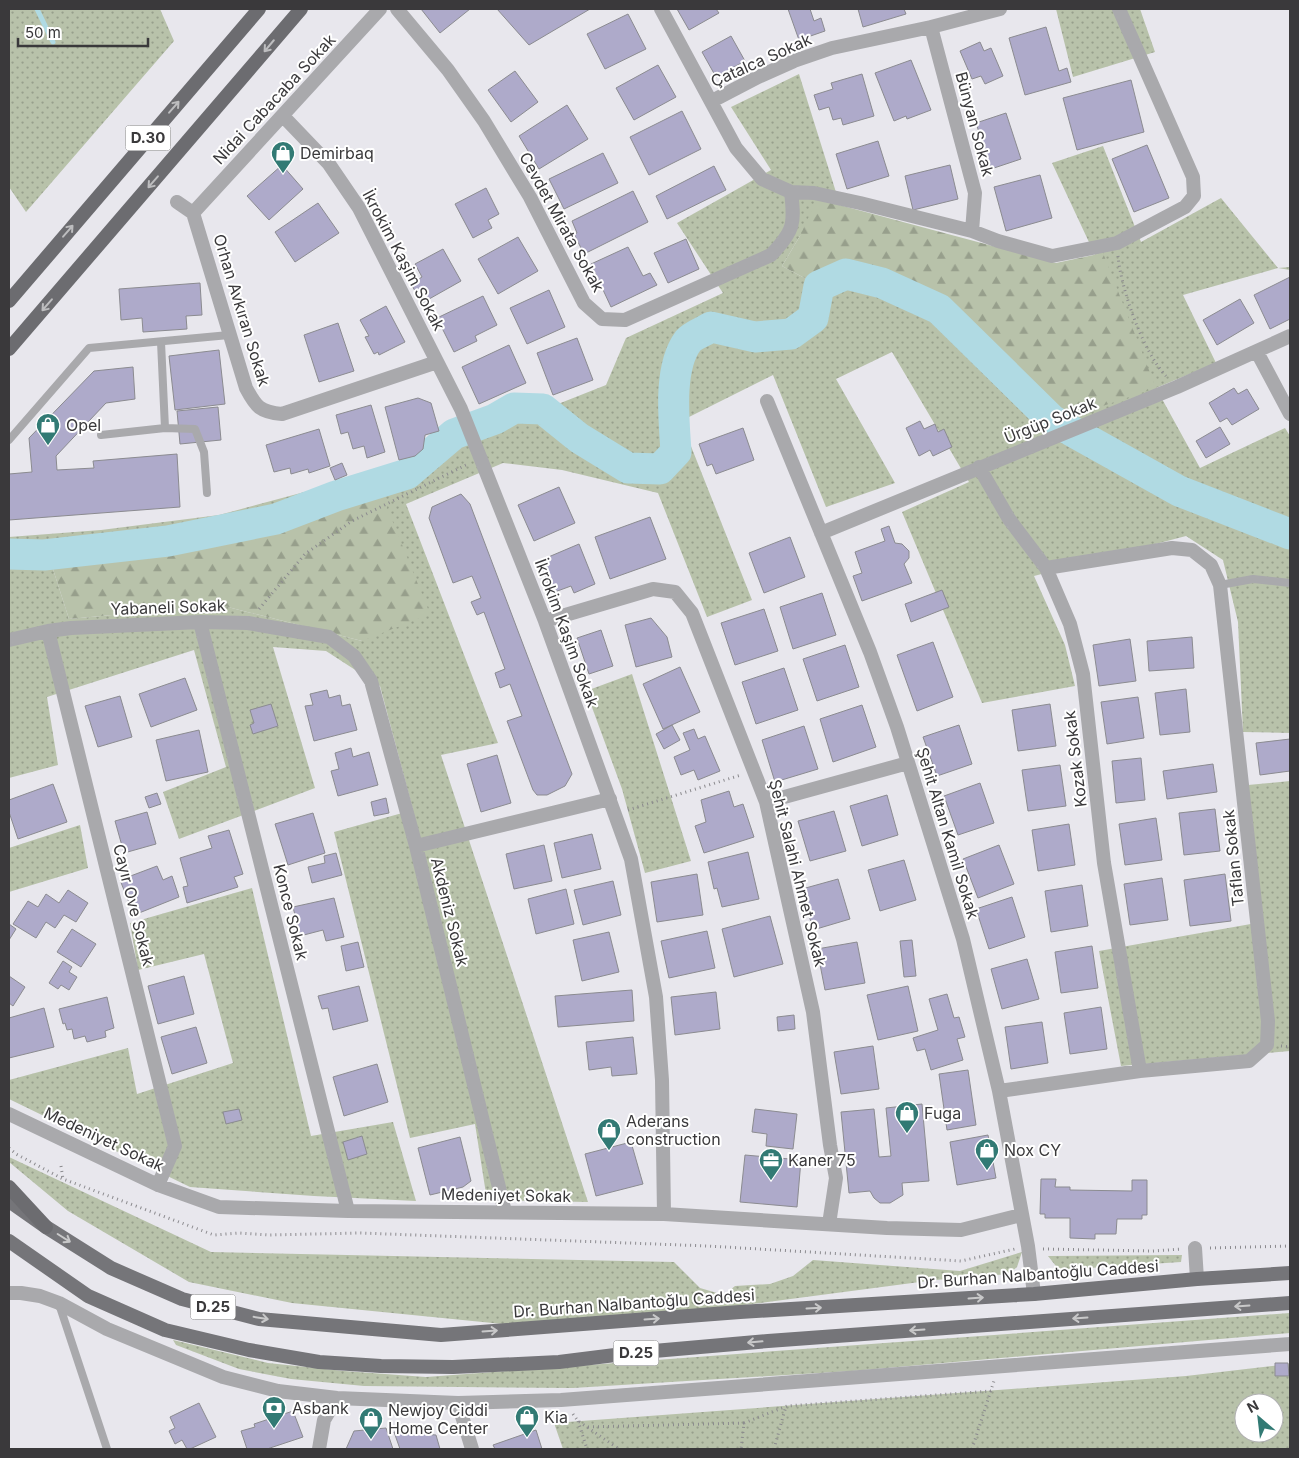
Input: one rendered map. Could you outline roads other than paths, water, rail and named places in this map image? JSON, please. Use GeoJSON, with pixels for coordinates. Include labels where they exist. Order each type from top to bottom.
{"type":"FeatureCollection","features":[{"type":"Feature","properties":{"kind":"highway","name":"D.30"},"geometry":{"type":"LineString","coordinates":[[9,301],[259,9]]}},
{"type":"Feature","properties":{"kind":"highway","name":"D.30"},"geometry":{"type":"LineString","coordinates":[[9,349],[301,9]]}},
{"type":"Feature","properties":{"kind":"highway"},"geometry":{"type":"LineString","coordinates":[[9,292],[37,268]]}},
{"type":"Feature","properties":{"kind":"highway"},"geometry":{"type":"LineString","coordinates":[[9,1187],[46,1228]]}},
{"type":"Feature","properties":{"kind":"main road","name":"Dr. Burhan Nalbantoğlu Caddesi"},"geometry":{"type":"LineString","coordinates":[[9,1202],[46,1228],[111,1268],[182,1299],[259,1319],[441,1335],[740,1312],[1034,1294],[1197,1279],[1290,1273]]}},
{"type":"Feature","properties":{"kind":"main road","name":"D.25"},"geometry":{"type":"LineString","coordinates":[[9,1241],[88,1296],[165,1330],[249,1350],[319,1362],[381,1366],[453,1367],[559,1362],[631,1353],[768,1341],[1290,1303]]}},
{"type":"Feature","properties":{"kind":"street","name":"Nidai Cabacaba Sokak"},"geometry":{"type":"LineString","coordinates":[[193,213],[380,9]]}},
{"type":"Feature","properties":{"kind":"street","name":"Cevdet Mirata Sokak"},"geometry":{"type":"LineString","coordinates":[[397,9],[448,70],[484,121],[530,197],[584,303],[602,319],[625,320],[771,255],[787,239],[794,217],[791,192]]}},
{"type":"Feature","properties":{"kind":"street"},"geometry":{"type":"LineString","coordinates":[[661,9],[736,148],[762,179],[791,192],[814,193],[972,231],[998,241],[1052,256],[1117,243],[1185,207],[1194,196],[1193,177],[1119,9]]}},
{"type":"Feature","properties":{"kind":"street","name":"Çatalca Sokak"},"geometry":{"type":"LineString","coordinates":[[712,101],[794,61],[832,48],[931,27],[1000,9]]}},
{"type":"Feature","properties":{"kind":"street","name":"Bünyan Sokak"},"geometry":{"type":"LineString","coordinates":[[931,27],[975,193],[972,231]]}},
{"type":"Feature","properties":{"kind":"street","name":"İkrokim Kaşim Sokak"},"geometry":{"type":"LineString","coordinates":[[283,116],[329,164],[359,208],[461,409],[545,621],[631,859],[656,997],[662,1080],[664,1214]]}},
{"type":"Feature","properties":{"kind":"street"},"geometry":{"type":"LineString","coordinates":[[177,202],[193,213]]}},
{"type":"Feature","properties":{"kind":"street","name":"Orhan Avkıran Sokak"},"geometry":{"type":"LineString","coordinates":[[193,213],[246,388],[254,405],[267,413],[282,414],[437,362]]}},
{"type":"Feature","properties":{"kind":"street","name":"Ürgüp Sokak"},"geometry":{"type":"LineString","coordinates":[[821,533],[1177,387],[1290,336]]}},
{"type":"Feature","properties":{"kind":"street"},"geometry":{"type":"LineString","coordinates":[[1257,352],[1290,414]]}},
{"type":"Feature","properties":{"kind":"street","name":"Şehit Altan Kamil Sokak"},"geometry":{"type":"LineString","coordinates":[[767,401],[870,652],[908,763],[963,939],[999,1090],[1028,1246],[1034,1294]]}},
{"type":"Feature","properties":{"kind":"street","name":"Kozak Sokak"},"geometry":{"type":"LineString","coordinates":[[979,467],[1009,519],[1046,568],[1070,624],[1083,674],[1104,863],[1140,1071]]}},
{"type":"Feature","properties":{"kind":"street","name":"Taflan Sokak"},"geometry":{"type":"LineString","coordinates":[[999,1090],[1140,1071],[1249,1062],[1267,1045],[1268,1021],[1220,585],[1211,565],[1192,550],[1172,548],[1046,568]]}},
{"type":"Feature","properties":{"kind":"street","name":"Şehit Salahi Ahmet Sokak"},"geometry":{"type":"LineString","coordinates":[[545,621],[653,589],[675,592],[692,612],[766,802],[813,1012],[836,1178],[829,1224]]}},
{"type":"Feature","properties":{"kind":"street","name":"Yabaneli Sokak"},"geometry":{"type":"LineString","coordinates":[[9,640],[71,628],[200,622],[248,623],[329,637]]}},
{"type":"Feature","properties":{"kind":"street","name":"Konce Sokak"},"geometry":{"type":"LineString","coordinates":[[200,622],[348,1211]]}},
{"type":"Feature","properties":{"kind":"street","name":"Cayır Ove Sokak"},"geometry":{"type":"LineString","coordinates":[[48,631],[175,1146],[158,1185]]}},
{"type":"Feature","properties":{"kind":"street","name":"Akdeniz Sokak"},"geometry":{"type":"LineString","coordinates":[[329,637],[354,656],[371,681],[416,846],[505,1212]]}},
{"type":"Feature","properties":{"kind":"street"},"geometry":{"type":"LineString","coordinates":[[766,802],[908,763]]}},
{"type":"Feature","properties":{"kind":"street"},"geometry":{"type":"LineString","coordinates":[[416,846],[610,799]]}},
{"type":"Feature","properties":{"kind":"street","name":"Medeniyet Sokak"},"geometry":{"type":"LineString","coordinates":[[9,1114],[158,1185],[219,1208],[664,1214],[887,1228],[961,1230],[1021,1215]]}},
{"type":"Feature","properties":{"kind":"street"},"geometry":{"type":"LineString","coordinates":[[1195,1248],[1197,1279]]}},
{"type":"Feature","properties":{"kind":"street"},"geometry":{"type":"LineString","coordinates":[[9,1293],[40,1296],[59,1303],[107,1329],[223,1377],[288,1393],[337,1398],[458,1402],[562,1400],[1290,1344]]}},
{"type":"Feature","properties":{"kind":"street"},"geometry":{"type":"LineString","coordinates":[[319,1449],[324,1420],[337,1398]]}},
{"type":"Feature","properties":{"kind":"street"},"geometry":{"type":"LineString","coordinates":[[458,1402],[472,1449]]}},
{"type":"Feature","properties":{"kind":"lane"},"geometry":{"type":"LineString","coordinates":[[9,440],[89,348],[230,335]]}},
{"type":"Feature","properties":{"kind":"lane"},"geometry":{"type":"LineString","coordinates":[[161,342],[165,428]]}},
{"type":"Feature","properties":{"kind":"lane"},"geometry":{"type":"LineString","coordinates":[[101,435],[165,428],[195,430],[204,452],[207,493]]}},
{"type":"Feature","properties":{"kind":"lane"},"geometry":{"type":"LineString","coordinates":[[1220,585],[1253,579],[1290,582]]}},
{"type":"Feature","properties":{"kind":"lane"},"geometry":{"type":"LineString","coordinates":[[59,1303],[107,1449]]}},
{"type":"Feature","properties":{"kind":"waterway"},"geometry":{"type":"LineString","coordinates":[[37,9],[53,42]]}},
{"type":"Feature","properties":{"kind":"waterway"},"geometry":{"type":"LineString","coordinates":[[9,554],[44,555],[168,541],[276,519],[336,496],[407,474],[454,434],[495,419],[514,408],[543,409],[579,438],[628,468],[660,469],[676,452],[675,380],[677,365],[688,341],[711,327],[755,337],[791,334],[813,318],[819,286],[846,274],[882,283],[939,309],[1052,420],[1179,491],[1290,534]]}},
{"type":"Feature","properties":{"kind":"place","name":"Demirbaq"},"geometry":{"type":"Point","coordinates":[283,174]}},
{"type":"Feature","properties":{"kind":"place","name":"Opel"},"geometry":{"type":"Point","coordinates":[48,446]}},
{"type":"Feature","properties":{"kind":"place","name":"Fuga"},"geometry":{"type":"Point","coordinates":[907,1134]}},
{"type":"Feature","properties":{"kind":"place","name":"Aderans construction"},"geometry":{"type":"Point","coordinates":[609,1151]}},
{"type":"Feature","properties":{"kind":"place","name":"Nox CY"},"geometry":{"type":"Point","coordinates":[987,1171]}},
{"type":"Feature","properties":{"kind":"place","name":"Kaner 75"},"geometry":{"type":"Point","coordinates":[771,1181]}},
{"type":"Feature","properties":{"kind":"place","name":"Asbank"},"geometry":{"type":"Point","coordinates":[274,1429]}},
{"type":"Feature","properties":{"kind":"place","name":"Kia"},"geometry":{"type":"Point","coordinates":[527,1438]}},
{"type":"Feature","properties":{"kind":"place","name":"Newjoy Ciddi Home Center"},"geometry":{"type":"Point","coordinates":[371,1440]}}]}
